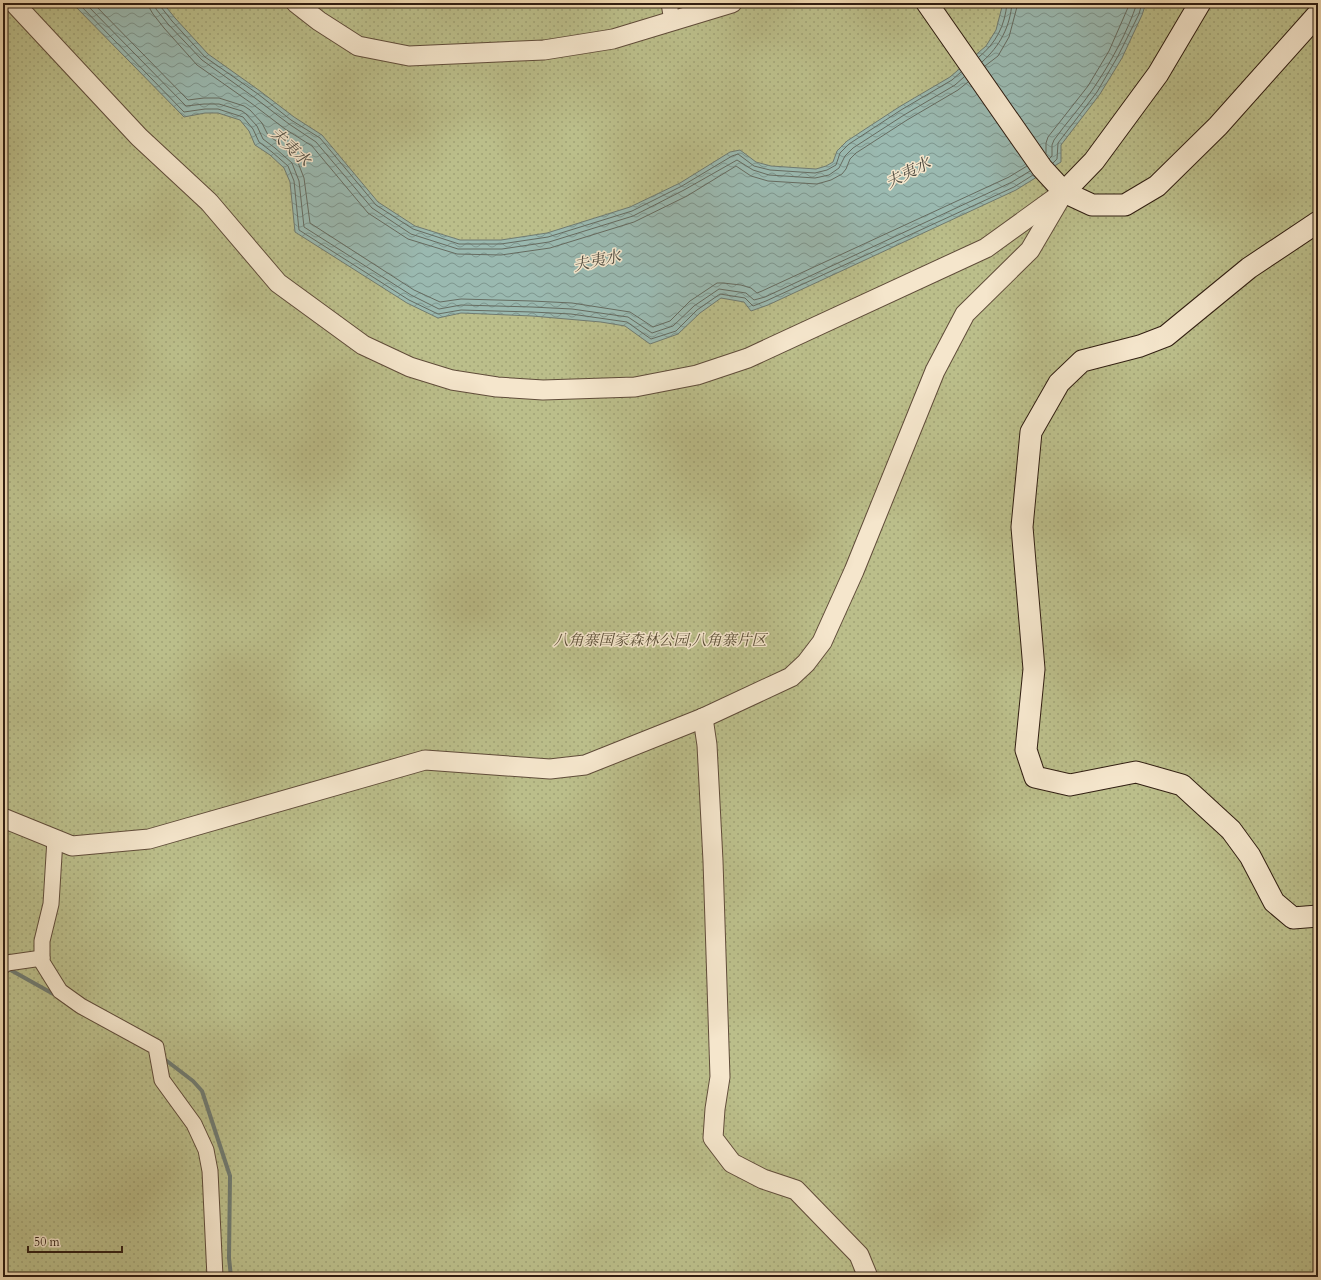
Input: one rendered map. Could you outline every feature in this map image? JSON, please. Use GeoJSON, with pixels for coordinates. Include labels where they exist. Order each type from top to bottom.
{"type":"FeatureCollection","features":[{"type":"Feature","properties":{"kind":"main road"},"geometry":{"type":"LineString","coordinates":[[927,3],[1042,168],[1064,192],[1092,205],[1125,205],[1157,186],[1218,126],[1318,14]]}},
{"type":"Feature","properties":{"kind":"main road"},"geometry":{"type":"LineString","coordinates":[[1064,192],[1094,161],[1158,74],[1200,3]]}},
{"type":"Feature","properties":{"kind":"main road"},"geometry":{"type":"LineString","coordinates":[[1318,222],[1249,268],[1166,336],[1140,346],[1082,361],[1058,383],[1031,432],[1022,527],[1034,669],[1026,750],[1035,777],[1070,785],[1136,772],[1182,785],[1231,830],[1250,856],[1274,902],[1293,918],[1318,916]]}},
{"type":"Feature","properties":{"kind":"street"},"geometry":{"type":"LineString","coordinates":[[14,3],[139,138],[209,202],[278,283],[363,345],[410,367],[452,380],[497,387],[543,390],[635,387],[697,375],[748,358],[986,248],[1064,192]]}},
{"type":"Feature","properties":{"kind":"street"},"geometry":{"type":"LineString","coordinates":[[296,3],[319,21],[358,46],[409,56],[544,50],[613,39],[671,12],[732,3]]}},
{"type":"Feature","properties":{"kind":"street"},"geometry":{"type":"LineString","coordinates":[[3,818],[72,846],[149,839],[425,760],[550,769],[585,765],[703,718],[792,677],[806,663],[822,642],[854,571],[935,371],[965,314],[1030,250],[1064,192]]}},
{"type":"Feature","properties":{"kind":"street"},"geometry":{"type":"LineString","coordinates":[[703,718],[707,745],[713,860],[720,1077],[715,1109],[714,1138],[732,1163],[763,1179],[796,1190],[858,1255],[868,1277]]}},
{"type":"Feature","properties":{"kind":"street"},"geometry":{"type":"LineString","coordinates":[[55,839],[51,904],[42,941],[42,962],[60,991],[82,1006],[156,1047],[162,1080],[194,1124],[206,1150],[210,1171],[215,1277]]}},
{"type":"Feature","properties":{"kind":"street"},"geometry":{"type":"LineString","coordinates":[[5,964],[42,958]]}},
{"type":"Feature","properties":{"kind":"green space","name":"八角寨国家森林公园,八角寨片区"},"geometry":{"type":"Polygon","coordinates":[[[3,3],[1318,3],[1318,1277],[3,1277],[3,3]]]}},
{"type":"Feature","properties":{"kind":"water","name":"夫夷水"},"geometry":{"type":"Polygon","coordinates":[[[72,3],[163,3],[208,54],[294,117],[322,135],[378,202],[415,226],[460,240],[501,240],[547,233],[630,207],[680,183],[730,152],[740,150],[756,162],[771,166],[816,169],[826,166],[833,162],[837,151],[847,141],[899,107],[950,77],[986,46],[996,30],[1003,3],[1146,3],[1122,58],[1100,94],[1061,145],[1061,162],[1016,190],[768,305],[751,311],[744,302],[721,298],[700,313],[678,334],[650,344],[625,326],[601,322],[532,316],[461,313],[438,318],[407,303],[295,232],[290,182],[284,168],[270,155],[255,145],[249,131],[240,120],[218,113],[205,113],[184,117],[72,3]]]}},
{"type":"Feature","properties":{"kind":"waterway"},"geometry":{"type":"LineString","coordinates":[[7,968],[57,996]]}},
{"type":"Feature","properties":{"kind":"waterway"},"geometry":{"type":"LineString","coordinates":[[163,1058],[193,1081],[202,1091],[230,1176],[229,1258],[231,1277]]}}]}
